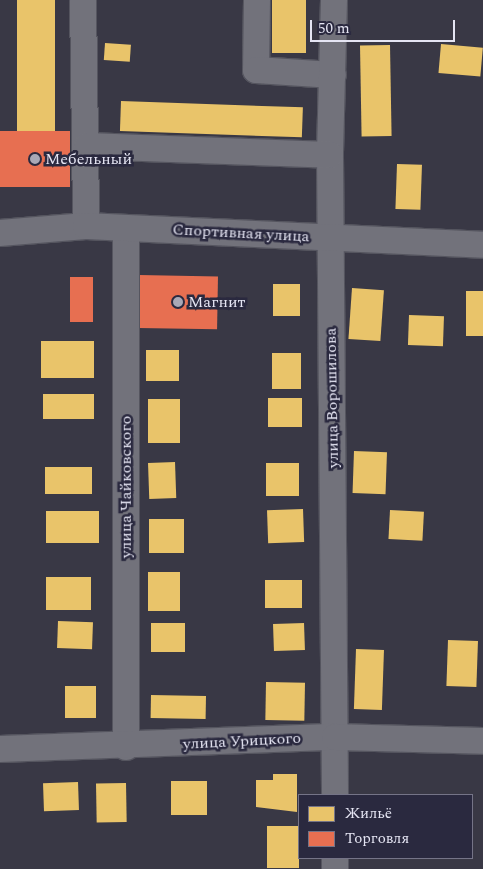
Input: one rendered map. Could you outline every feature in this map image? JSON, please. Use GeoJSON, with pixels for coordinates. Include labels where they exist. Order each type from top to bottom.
{"type":"FeatureCollection","features":[{"type":"Feature","properties":{"kind":"street"},"geometry":{"type":"LineString","coordinates":[[82,0],[87,146],[86,226]]}},
{"type":"Feature","properties":{"kind":"street"},"geometry":{"type":"LineString","coordinates":[[257,0],[256,70],[333,75]]}},
{"type":"Feature","properties":{"kind":"street","name":"улица Ворошилова"},"geometry":{"type":"LineString","coordinates":[[334,0],[330,238],[335,794]]}},
{"type":"Feature","properties":{"kind":"street"},"geometry":{"type":"LineString","coordinates":[[87,146],[330,155]]}},
{"type":"Feature","properties":{"kind":"street","name":"Спортивная улица"},"geometry":{"type":"LineString","coordinates":[[0,233],[86,226],[483,245]]}},
{"type":"Feature","properties":{"kind":"street","name":"улица Чайковского"},"geometry":{"type":"LineString","coordinates":[[126,228],[126,747]]}},
{"type":"Feature","properties":{"kind":"street","name":"улица Урицкого"},"geometry":{"type":"LineString","coordinates":[[0,749],[126,747],[335,737],[483,741]]}},
{"type":"Feature","properties":{"kind":"building: Жильё"},"geometry":{"type":"Polygon","coordinates":[[[17,0],[55,0],[55,131],[17,131],[17,0]]]}},
{"type":"Feature","properties":{"kind":"building: Жильё"},"geometry":{"type":"Polygon","coordinates":[[[272,0],[306,0],[306,53],[272,53],[272,0]]]}},
{"type":"Feature","properties":{"kind":"building: Жильё"},"geometry":{"type":"Polygon","coordinates":[[[105,43],[131,45],[130,62],[104,60],[105,43]]]}},
{"type":"Feature","properties":{"kind":"building: Жильё"},"geometry":{"type":"Polygon","coordinates":[[[441,44],[483,48],[480,77],[438,73],[441,44]]]}},
{"type":"Feature","properties":{"kind":"building: Жильё"},"geometry":{"type":"Polygon","coordinates":[[[390,45],[392,136],[362,137],[360,46],[390,45]]]}},
{"type":"Feature","properties":{"kind":"building: Жильё"},"geometry":{"type":"Polygon","coordinates":[[[121,101],[303,107],[302,137],[120,131],[121,101]]]}},
{"type":"Feature","properties":{"kind":"building: Жильё"},"geometry":{"type":"Polygon","coordinates":[[[397,164],[422,165],[420,210],[395,209],[397,164]]]}},
{"type":"Feature","properties":{"kind":"building: Жильё"},"geometry":{"type":"Polygon","coordinates":[[[273,284],[300,284],[300,316],[273,316],[273,284]]]}},
{"type":"Feature","properties":{"kind":"building: Жильё"},"geometry":{"type":"Polygon","coordinates":[[[352,288],[384,290],[380,341],[348,339],[352,288]]]}},
{"type":"Feature","properties":{"kind":"building: Жильё"},"geometry":{"type":"Polygon","coordinates":[[[466,291],[483,291],[483,336],[466,336],[466,291]]]}},
{"type":"Feature","properties":{"kind":"building: Жильё"},"geometry":{"type":"Polygon","coordinates":[[[409,315],[444,316],[443,346],[408,345],[409,315]]]}},
{"type":"Feature","properties":{"kind":"building: Жильё"},"geometry":{"type":"Polygon","coordinates":[[[41,341],[94,341],[94,378],[41,378],[41,341]]]}},
{"type":"Feature","properties":{"kind":"building: Жильё"},"geometry":{"type":"Polygon","coordinates":[[[146,350],[179,350],[179,381],[146,381],[146,350]]]}},
{"type":"Feature","properties":{"kind":"building: Жильё"},"geometry":{"type":"Polygon","coordinates":[[[272,353],[301,353],[301,389],[272,389],[272,353]]]}},
{"type":"Feature","properties":{"kind":"building: Жильё"},"geometry":{"type":"Polygon","coordinates":[[[43,394],[94,394],[94,419],[43,419],[43,394]]]}},
{"type":"Feature","properties":{"kind":"building: Жильё"},"geometry":{"type":"Polygon","coordinates":[[[268,398],[302,398],[302,427],[268,427],[268,398]]]}},
{"type":"Feature","properties":{"kind":"building: Жильё"},"geometry":{"type":"Polygon","coordinates":[[[148,399],[180,399],[180,443],[148,443],[148,399]]]}},
{"type":"Feature","properties":{"kind":"building: Жильё"},"geometry":{"type":"Polygon","coordinates":[[[354,451],[387,452],[386,494],[353,493],[354,451]]]}},
{"type":"Feature","properties":{"kind":"building: Жильё"},"geometry":{"type":"Polygon","coordinates":[[[175,462],[176,498],[149,499],[148,463],[175,462]]]}},
{"type":"Feature","properties":{"kind":"building: Жильё"},"geometry":{"type":"Polygon","coordinates":[[[266,463],[299,463],[299,496],[266,496],[266,463]]]}},
{"type":"Feature","properties":{"kind":"building: Жильё"},"geometry":{"type":"Polygon","coordinates":[[[45,467],[92,467],[92,494],[45,494],[45,467]]]}},
{"type":"Feature","properties":{"kind":"building: Жильё"},"geometry":{"type":"Polygon","coordinates":[[[303,509],[304,542],[268,543],[267,510],[303,509]]]}},
{"type":"Feature","properties":{"kind":"building: Жильё"},"geometry":{"type":"Polygon","coordinates":[[[390,510],[424,512],[422,541],[388,539],[390,510]]]}},
{"type":"Feature","properties":{"kind":"building: Жильё"},"geometry":{"type":"Polygon","coordinates":[[[46,511],[99,511],[99,543],[46,543],[46,511]]]}},
{"type":"Feature","properties":{"kind":"building: Жильё"},"geometry":{"type":"Polygon","coordinates":[[[149,519],[184,519],[184,553],[149,553],[149,519]]]}},
{"type":"Feature","properties":{"kind":"building: Жильё"},"geometry":{"type":"Polygon","coordinates":[[[148,572],[180,572],[180,611],[148,611],[148,572]]]}},
{"type":"Feature","properties":{"kind":"building: Жильё"},"geometry":{"type":"Polygon","coordinates":[[[46,577],[91,577],[91,610],[46,610],[46,577]]]}},
{"type":"Feature","properties":{"kind":"building: Жильё"},"geometry":{"type":"Polygon","coordinates":[[[265,580],[302,580],[302,608],[265,608],[265,580]]]}},
{"type":"Feature","properties":{"kind":"building: Жильё"},"geometry":{"type":"Polygon","coordinates":[[[58,621],[93,622],[92,649],[57,648],[58,621]]]}},
{"type":"Feature","properties":{"kind":"building: Жильё"},"geometry":{"type":"Polygon","coordinates":[[[151,623],[185,623],[185,652],[151,652],[151,623]]]}},
{"type":"Feature","properties":{"kind":"building: Жильё"},"geometry":{"type":"Polygon","coordinates":[[[304,623],[305,650],[274,651],[273,624],[304,623]]]}},
{"type":"Feature","properties":{"kind":"building: Жильё"},"geometry":{"type":"Polygon","coordinates":[[[448,640],[478,641],[476,687],[446,686],[448,640]]]}},
{"type":"Feature","properties":{"kind":"building: Жильё"},"geometry":{"type":"Polygon","coordinates":[[[356,649],[384,650],[382,710],[354,709],[356,649]]]}},
{"type":"Feature","properties":{"kind":"building: Жильё"},"geometry":{"type":"Polygon","coordinates":[[[266,682],[305,683],[304,721],[265,720],[266,682]]]}},
{"type":"Feature","properties":{"kind":"building: Жильё"},"geometry":{"type":"Polygon","coordinates":[[[65,686],[96,686],[96,718],[65,718],[65,686]]]}},
{"type":"Feature","properties":{"kind":"building: Жильё"},"geometry":{"type":"Polygon","coordinates":[[[151,695],[206,696],[206,719],[151,718],[151,695]]]}},
{"type":"Feature","properties":{"kind":"building: Жильё"},"geometry":{"type":"Polygon","coordinates":[[[273,774],[297,774],[297,812],[256,807],[256,780],[273,780],[273,774]]]}},
{"type":"Feature","properties":{"kind":"building: Жильё"},"geometry":{"type":"Polygon","coordinates":[[[171,781],[207,781],[207,815],[171,815],[171,781]]]}},
{"type":"Feature","properties":{"kind":"building: Жильё"},"geometry":{"type":"Polygon","coordinates":[[[78,782],[79,810],[44,811],[43,783],[78,782]]]}},
{"type":"Feature","properties":{"kind":"building: Жильё"},"geometry":{"type":"Polygon","coordinates":[[[126,783],[127,822],[97,823],[96,784],[126,783]]]}},
{"type":"Feature","properties":{"kind":"building: Жильё"},"geometry":{"type":"Polygon","coordinates":[[[267,826],[298,826],[299,868],[267,868],[267,826]]]}},
{"type":"Feature","properties":{"kind":"building: Торговля","name":"Мебельный"},"geometry":{"type":"Polygon","coordinates":[[[0,131],[70,131],[70,187],[0,187],[0,131]]]}},
{"type":"Feature","properties":{"kind":"building: Торговля","name":"Магнит"},"geometry":{"type":"Polygon","coordinates":[[[139,275],[218,276],[217,329],[138,328],[139,275]]]}},
{"type":"Feature","properties":{"kind":"building: Торговля"},"geometry":{"type":"Polygon","coordinates":[[[70,277],[93,277],[93,322],[70,322],[70,277]]]}},
{"type":"Feature","properties":{"kind":"place","name":"Мебельный"},"geometry":{"type":"Point","coordinates":[35,159]}},
{"type":"Feature","properties":{"kind":"place","name":"Магнит"},"geometry":{"type":"Point","coordinates":[178,302]}}]}
